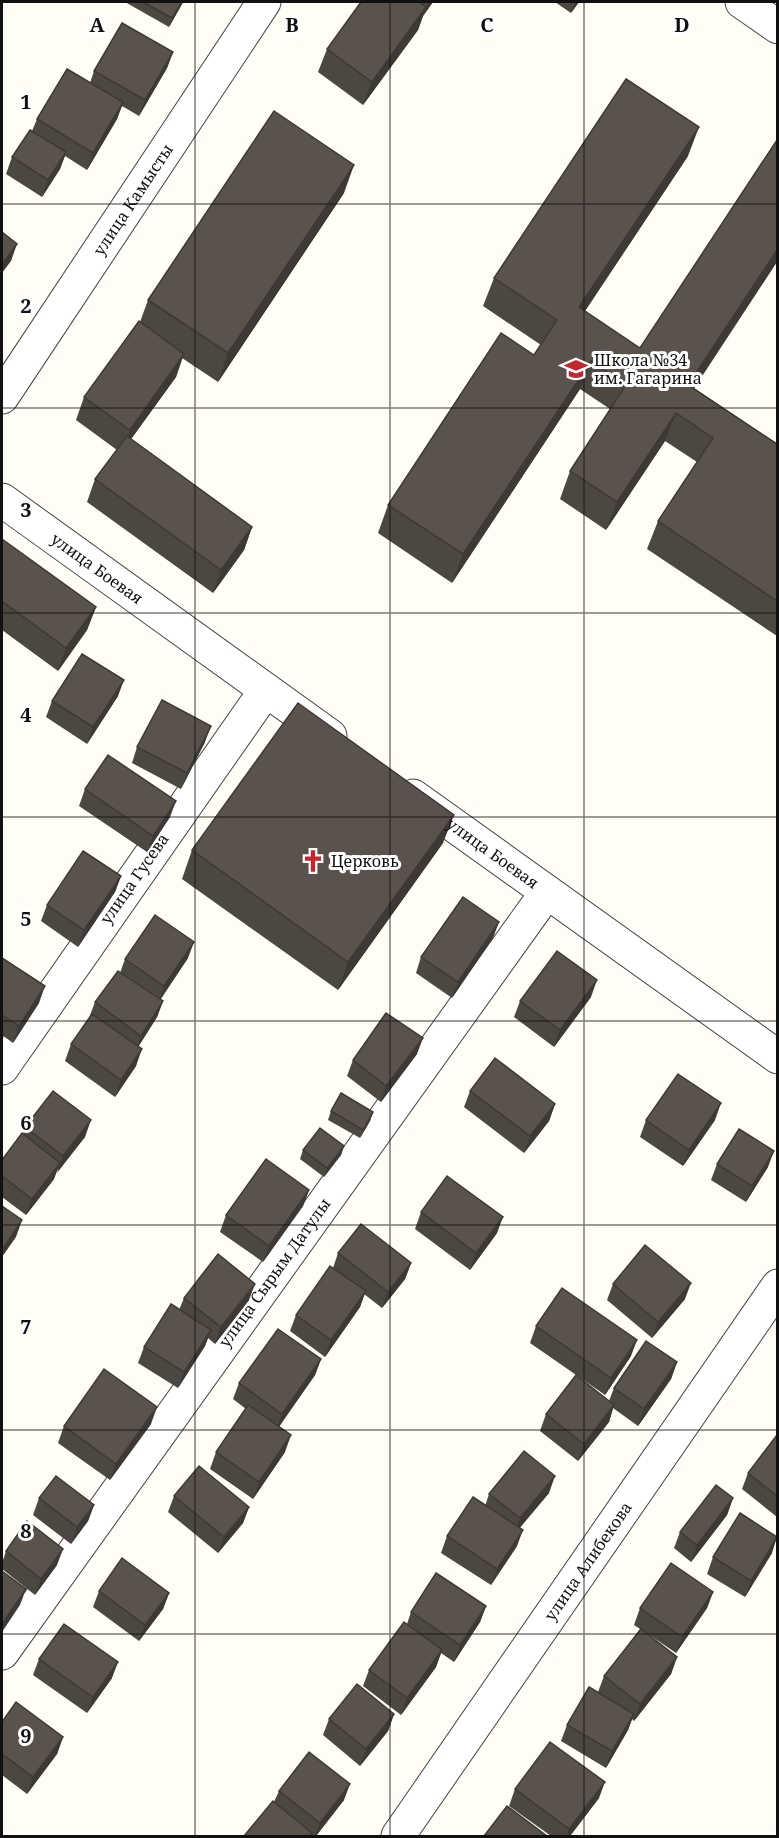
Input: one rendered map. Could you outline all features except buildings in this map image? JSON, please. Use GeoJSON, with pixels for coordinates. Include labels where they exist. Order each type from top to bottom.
{"type":"FeatureCollection","features":[{"type":"Feature","properties":{"kind":"street","name":"улица Камысты"},"geometry":{"type":"LineString","coordinates":[[2,397],[264,2]]}},
{"type":"Feature","properties":{"kind":"street"},"geometry":{"type":"LineString","coordinates":[[742,2],[777,27]]}},
{"type":"Feature","properties":{"kind":"street","name":"улица Боевая"},"geometry":{"type":"LineString","coordinates":[[2,500],[353,753]]}},
{"type":"Feature","properties":{"kind":"street","name":"улица Гусева"},"geometry":{"type":"LineString","coordinates":[[2,1068],[266,690]]}},
{"type":"Feature","properties":{"kind":"street","name":"улица Боевая"},"geometry":{"type":"LineString","coordinates":[[392,780],[777,1057]]}},
{"type":"Feature","properties":{"kind":"street","name":"улица Сырым Датулы"},"geometry":{"type":"LineString","coordinates":[[2,1653],[546,892]]}},
{"type":"Feature","properties":{"kind":"street","name":"улица Алибекова"},"geometry":{"type":"LineString","coordinates":[[398,1836],[777,1286]]}},
{"type":"Feature","properties":{"kind":"place","name":"Школа №34 им. Гагарина"},"geometry":{"type":"Point","coordinates":[576,369]}},
{"type":"Feature","properties":{"kind":"place","name":"Церковь"},"geometry":{"type":"Point","coordinates":[313,861]}}]}
